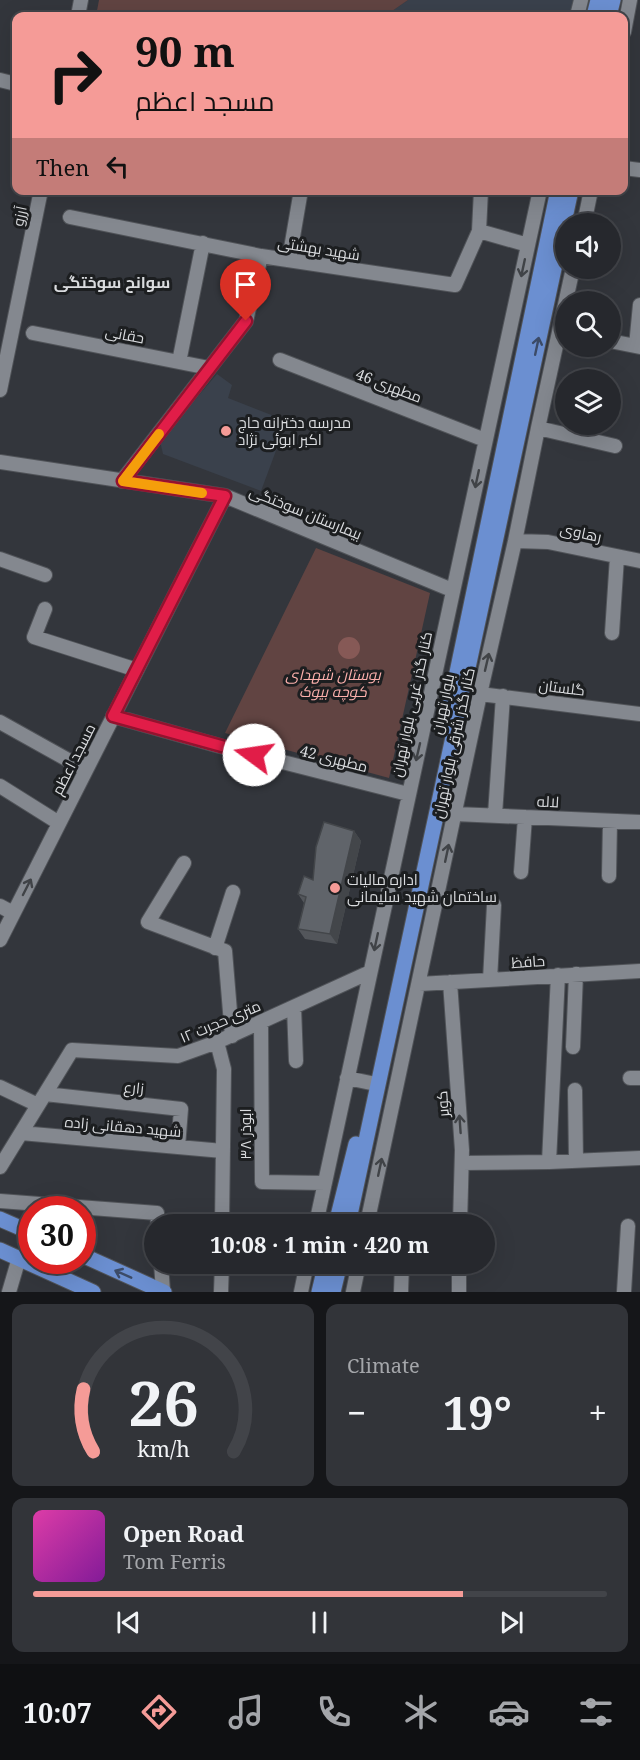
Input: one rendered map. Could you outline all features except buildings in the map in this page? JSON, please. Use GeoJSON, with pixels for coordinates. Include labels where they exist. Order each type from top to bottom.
{"type":"FeatureCollection","features":[{"type":"Feature","properties":{"kind":"main road","name":"بلوار تهران"},"geometry":{"type":"LineString","coordinates":[[348,1214],[370,1083],[557,195]]}},
{"type":"Feature","properties":{"kind":"main road","name":"بلوار تهران"},"geometry":{"type":"LineString","coordinates":[[348,1214],[570,195]]}},
{"type":"Feature","properties":{"kind":"main road"},"geometry":{"type":"LineString","coordinates":[[0,1219],[18,1227]]}},
{"type":"Feature","properties":{"kind":"main road"},"geometry":{"type":"LineString","coordinates":[[0,1250],[18,1258]]}},
{"type":"Feature","properties":{"kind":"main road"},"geometry":{"type":"LineString","coordinates":[[96,1261],[164,1292]]}},
{"type":"Feature","properties":{"kind":"main road"},"geometry":{"type":"LineString","coordinates":[[54,1274],[93,1292]]}},
{"type":"Feature","properties":{"kind":"main road"},"geometry":{"type":"LineString","coordinates":[[319,1292],[323,1274]]}},
{"type":"Feature","properties":{"kind":"main road"},"geometry":{"type":"LineString","coordinates":[[333,1292],[337,1274]]}},
{"type":"Feature","properties":{"kind":"street","name":"آرزو"},"geometry":{"type":"LineString","coordinates":[[0,390],[40,195]]}},
{"type":"Feature","properties":{"kind":"street"},"geometry":{"type":"LineString","coordinates":[[289,260],[300,195]]}},
{"type":"Feature","properties":{"kind":"street"},"geometry":{"type":"LineString","coordinates":[[481,195],[479,231],[528,245]]}},
{"type":"Feature","properties":{"kind":"street","name":"کنار گذر غربی بلوار تهران"},"geometry":{"type":"LineString","coordinates":[[318,1214],[539,195]]}},
{"type":"Feature","properties":{"kind":"street"},"geometry":{"type":"LineString","coordinates":[[586,213],[590,195]]}},
{"type":"Feature","properties":{"kind":"street","name":"شهید بهشتی"},"geometry":{"type":"LineString","coordinates":[[70,217],[261,256],[455,285],[479,231]]}},
{"type":"Feature","properties":{"kind":"street"},"geometry":{"type":"LineString","coordinates":[[179,362],[203,243]]}},
{"type":"Feature","properties":{"kind":"street"},"geometry":{"type":"LineString","coordinates":[[123,481],[246,321],[261,256]]}},
{"type":"Feature","properties":{"kind":"street"},"geometry":{"type":"LineString","coordinates":[[621,343],[638,347],[640,305]]}},
{"type":"Feature","properties":{"kind":"street","name":"حقانی"},"geometry":{"type":"LineString","coordinates":[[33,333],[209,369]]}},
{"type":"Feature","properties":{"kind":"street","name":"کنار گذر شرقی بلوار تهران"},"geometry":{"type":"LineString","coordinates":[[369,1214],[480,694],[556,357]]}},
{"type":"Feature","properties":{"kind":"street","name":"مطهری 46"},"geometry":{"type":"LineString","coordinates":[[280,360],[485,440]]}},
{"type":"Feature","properties":{"kind":"street"},"geometry":{"type":"LineString","coordinates":[[538,428],[615,446]]}},
{"type":"Feature","properties":{"kind":"street","name":"بیمارستان سوختگی"},"geometry":{"type":"LineString","coordinates":[[0,462],[225,496],[452,590]]}},
{"type":"Feature","properties":{"kind":"street","name":"مسجد اعظم"},"geometry":{"type":"LineString","coordinates":[[0,940],[225,496]]}},
{"type":"Feature","properties":{"kind":"street","name":"رهاوی"},"geometry":{"type":"LineString","coordinates":[[515,541],[548,542],[640,561]]}},
{"type":"Feature","properties":{"kind":"street"},"geometry":{"type":"LineString","coordinates":[[612,633],[617,557]]}},
{"type":"Feature","properties":{"kind":"street"},"geometry":{"type":"LineString","coordinates":[[0,560],[45,575]]}},
{"type":"Feature","properties":{"kind":"street"},"geometry":{"type":"LineString","coordinates":[[45,609],[34,637],[137,670]]}},
{"type":"Feature","properties":{"kind":"street","name":"گلستان"},"geometry":{"type":"LineString","coordinates":[[480,694],[640,714]]}},
{"type":"Feature","properties":{"kind":"street"},"geometry":{"type":"LineString","coordinates":[[495,816],[503,696]]}},
{"type":"Feature","properties":{"kind":"street","name":"مطهری 42"},"geometry":{"type":"LineString","coordinates":[[113,716],[408,794]]}},
{"type":"Feature","properties":{"kind":"street"},"geometry":{"type":"LineString","coordinates":[[0,722],[86,770]]}},
{"type":"Feature","properties":{"kind":"street"},"geometry":{"type":"LineString","coordinates":[[0,786],[59,823]]}},
{"type":"Feature","properties":{"kind":"street","name":"لاله"},"geometry":{"type":"LineString","coordinates":[[455,814],[640,822]]}},
{"type":"Feature","properties":{"kind":"street"},"geometry":{"type":"LineString","coordinates":[[521,872],[525,817]]}},
{"type":"Feature","properties":{"kind":"street"},"geometry":{"type":"LineString","coordinates":[[609,876],[610,821]]}},
{"type":"Feature","properties":{"kind":"street"},"geometry":{"type":"LineString","coordinates":[[184,863],[148,922],[225,951],[232,1036]]}},
{"type":"Feature","properties":{"kind":"street"},"geometry":{"type":"LineString","coordinates":[[215,948],[233,892]]}},
{"type":"Feature","properties":{"kind":"street"},"geometry":{"type":"LineString","coordinates":[[490,980],[494,905]]}},
{"type":"Feature","properties":{"kind":"street"},"geometry":{"type":"LineString","coordinates":[[0,906],[13,913]]}},
{"type":"Feature","properties":{"kind":"street","name":"حافظ"},"geometry":{"type":"LineString","coordinates":[[419,984],[640,971]]}},
{"type":"Feature","properties":{"kind":"street","name":"۱۲ متری حجرت"},"geometry":{"type":"LineString","coordinates":[[42,1099],[72,1050],[178,1056],[232,1036],[370,972]]}},
{"type":"Feature","properties":{"kind":"street"},"geometry":{"type":"LineString","coordinates":[[573,1047],[576,974]]}},
{"type":"Feature","properties":{"kind":"street"},"geometry":{"type":"LineString","coordinates":[[549,1162],[558,975]]}},
{"type":"Feature","properties":{"kind":"street","name":"کویر"},"geometry":{"type":"LineString","coordinates":[[450,982],[462,1163],[460,1214]]}},
{"type":"Feature","properties":{"kind":"street"},"geometry":{"type":"LineString","coordinates":[[294,1007],[296,1061]]}},
{"type":"Feature","properties":{"kind":"street","name":"۳۸ ابوذر"},"geometry":{"type":"LineString","coordinates":[[261,1022],[262,1182],[324,1183]]}},
{"type":"Feature","properties":{"kind":"street"},"geometry":{"type":"LineString","coordinates":[[217,1042],[224,1070],[222,1214]]}},
{"type":"Feature","properties":{"kind":"street"},"geometry":{"type":"LineString","coordinates":[[347,1078],[370,1083]]}},
{"type":"Feature","properties":{"kind":"street"},"geometry":{"type":"LineString","coordinates":[[0,1087],[42,1099],[0,1167]]}},
{"type":"Feature","properties":{"kind":"street"},"geometry":{"type":"LineString","coordinates":[[575,1090],[576,1161]]}},
{"type":"Feature","properties":{"kind":"street","name":"زارع"},"geometry":{"type":"LineString","coordinates":[[42,1099],[181,1109],[178,1147]]}},
{"type":"Feature","properties":{"kind":"street","name":"شهید دهقانی زاده"},"geometry":{"type":"LineString","coordinates":[[21,1133],[223,1151]]}},
{"type":"Feature","properties":{"kind":"street"},"geometry":{"type":"LineString","coordinates":[[462,1163],[640,1158]]}},
{"type":"Feature","properties":{"kind":"street"},"geometry":{"type":"LineString","coordinates":[[0,1201],[157,1214]]}},
{"type":"Feature","properties":{"kind":"street"},"geometry":{"type":"LineString","coordinates":[[624,1292],[628,1226]]}},
{"type":"Feature","properties":{"kind":"street"},"geometry":{"type":"LineString","coordinates":[[9,1292],[18,1261]]}},
{"type":"Feature","properties":{"kind":"street"},"geometry":{"type":"LineString","coordinates":[[162,1274],[164,1292]]}},
{"type":"Feature","properties":{"kind":"street"},"geometry":{"type":"LineString","coordinates":[[221,1292],[222,1274]]}},
{"type":"Feature","properties":{"kind":"street"},"geometry":{"type":"LineString","coordinates":[[301,1292],[305,1274]]}},
{"type":"Feature","properties":{"kind":"street"},"geometry":{"type":"LineString","coordinates":[[353,1292],[357,1274]]}},
{"type":"Feature","properties":{"kind":"street"},"geometry":{"type":"LineString","coordinates":[[401,1292],[402,1274]]}},
{"type":"Feature","properties":{"kind":"street"},"geometry":{"type":"LineString","coordinates":[[459,1274],[459,1292]]}},
{"type":"Feature","properties":{"kind":"shaded area"},"geometry":{"type":"Polygon","coordinates":[[[408,0],[577,0],[573,12],[391,12],[408,0]]]}},
{"type":"Feature","properties":{"kind":"shaded area","name":"مدرسه دخترانه حاج اکبر ابوئی نژاد"},"geometry":{"type":"Polygon","coordinates":[[[217,374],[232,385],[228,398],[287,421],[261,491],[163,454],[160,441],[217,374]]]}},
{"type":"Feature","properties":{"kind":"shaded area"},"geometry":{"type":"Polygon","coordinates":[[[349,637],[357,640],[360,648],[357,656],[349,659],[341,656],[338,648],[341,640],[349,637]]]}},
{"type":"Feature","properties":{"kind":"green space"},"geometry":{"type":"Polygon","coordinates":[[[99,0],[408,0],[391,12],[97,12],[99,0]]]}},
{"type":"Feature","properties":{"kind":"green space","name":"بوستان شهدای کوچه بیوک"},"geometry":{"type":"Polygon","coordinates":[[[316,548],[430,593],[389,778],[225,733],[316,548]]]}},
{"type":"Feature","properties":{"kind":"slow traffic"},"geometry":{"type":"LineString","coordinates":[[159,434],[123,481],[202,493]]}},
{"type":"Feature","properties":{"kind":"place","name":"مدرسه دخترانه حاج اکبر ابوئی نژاد"},"geometry":{"type":"Point","coordinates":[226,431]}},
{"type":"Feature","properties":{"kind":"place","name":"اداره مالیات ساختمان شهید سلیمانی"},"geometry":{"type":"Point","coordinates":[335,888]}},
{"type":"Feature","properties":{"kind":"district","name":"سوانح سوختگی"},"geometry":{"type":"Point","coordinates":[112,282]}},
{"type":"Feature","properties":{"kind":"route"},"geometry":{"type":"LineString","coordinates":[[246,321],[123,481],[225,496],[113,716],[254,755]]}}]}
